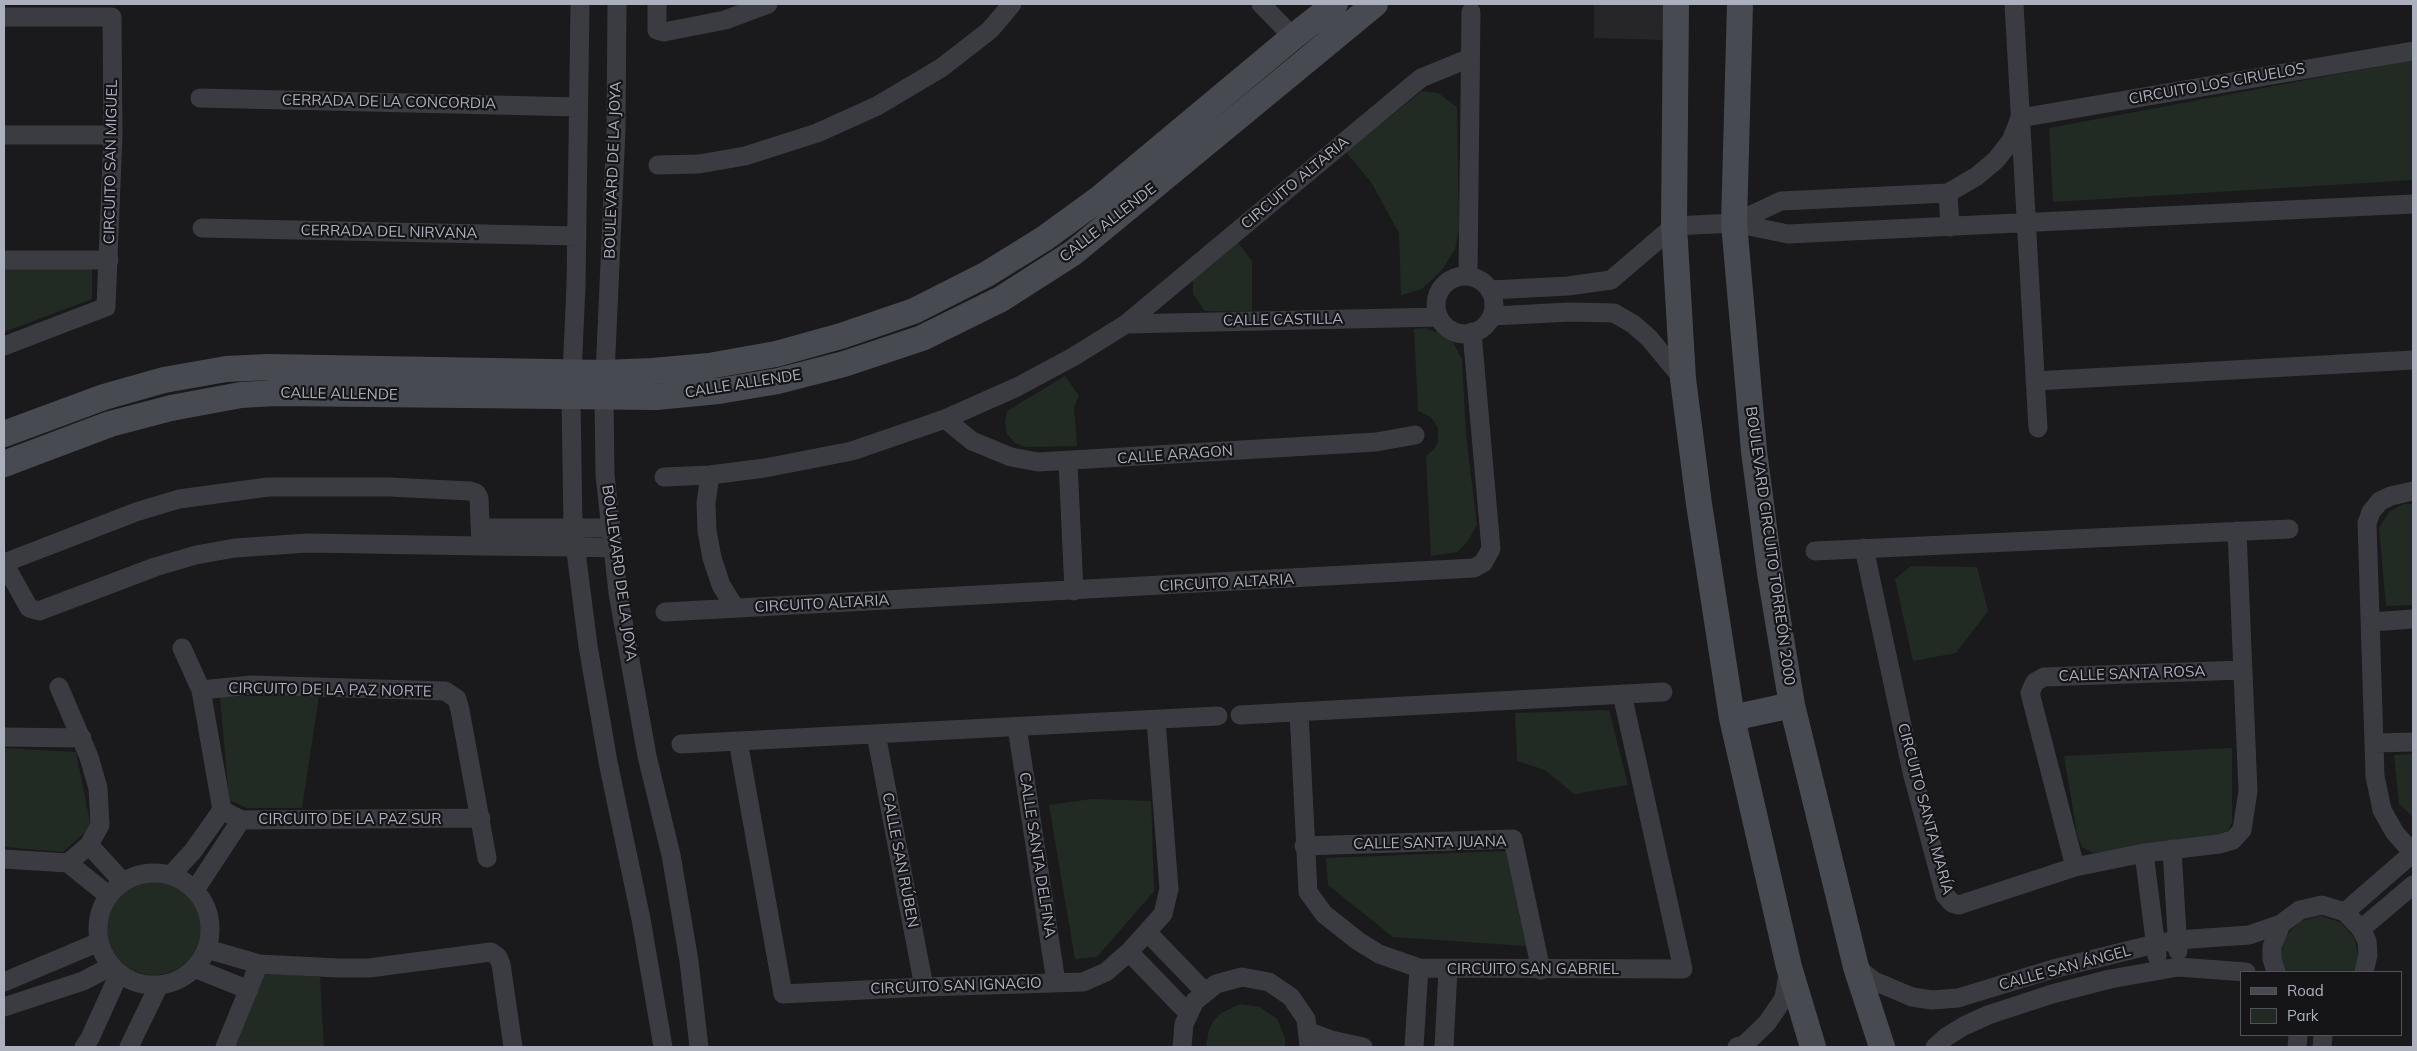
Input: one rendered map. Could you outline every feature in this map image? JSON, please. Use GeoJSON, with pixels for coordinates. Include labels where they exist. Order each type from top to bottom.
{"type":"FeatureCollection","features":[{"type":"Feature","properties":{"kind":"street"},"geometry":{"type":"LineString","coordinates":[[580,4],[577,236],[572,385],[573,528],[588,646],[608,762],[641,919],[663,1047]]}},
{"type":"Feature","properties":{"kind":"street","name":"BOULEVARD DE LA JOYA"},"geometry":{"type":"LineString","coordinates":[[617,4],[616,130],[605,385],[605,475],[612,548],[647,756],[674,874],[689,961],[699,1047]]}},
{"type":"Feature","properties":{"kind":"street"},"geometry":{"type":"LineString","coordinates":[[657,4],[657,30],[664,32],[725,20],[768,4]]}},
{"type":"Feature","properties":{"kind":"street"},"geometry":{"type":"LineString","coordinates":[[658,165],[699,164],[745,156],[817,133],[869,110],[941,68],[990,30],[1012,4]]}},
{"type":"Feature","properties":{"kind":"street"},"geometry":{"type":"LineString","coordinates":[[1261,4],[1292,36]]}},
{"type":"Feature","properties":{"kind":"street","name":"CALLE ALLENDE"},"geometry":{"type":"LineString","coordinates":[[605,385],[656,397],[719,391],[778,380],[835,367],[922,338],[1001,299],[1073,253],[1375,4]]}},
{"type":"Feature","properties":{"kind":"street"},"geometry":{"type":"LineString","coordinates":[[1676,4],[1674,226],[1683,379],[1699,504],[1732,718],[1789,968],[1813,1047]]}},
{"type":"Feature","properties":{"kind":"street","name":"BOULEVARD CIRCUITO TORREÓN 2000"},"geometry":{"type":"LineString","coordinates":[[1740,4],[1734,223],[1754,451],[1770,572],[1792,705],[1856,967],[1882,1047]]}},
{"type":"Feature","properties":{"kind":"street"},"geometry":{"type":"LineString","coordinates":[[2014,4],[2038,428]]}},
{"type":"Feature","properties":{"kind":"street","name":"CALLE ALLENDE"},"geometry":{"type":"LineString","coordinates":[[4,464],[110,424],[171,408],[241,395],[605,385],[776,354],[841,336],[914,311],[987,274],[1045,238],[1100,198],[1292,36],[1333,5]]}},
{"type":"Feature","properties":{"kind":"street"},"geometry":{"type":"LineString","coordinates":[[1468,276],[1471,12]]}},
{"type":"Feature","properties":{"kind":"street","name":"CIRCUITO SAN MIGUEL"},"geometry":{"type":"LineString","coordinates":[[4,17],[112,17],[113,135],[106,307],[4,346]]}},
{"type":"Feature","properties":{"kind":"street","name":"CIRCUITO LOS CIRUELOS"},"geometry":{"type":"LineString","coordinates":[[2020,118],[2413,50]]}},
{"type":"Feature","properties":{"kind":"street","name":"CIRCUITO ALTARIA"},"geometry":{"type":"LineString","coordinates":[[664,478],[710,475],[765,468],[852,451],[945,419],[1017,387],[1073,357],[1126,324],[1421,78],[1470,58]]}},
{"type":"Feature","properties":{"kind":"street","name":"CERRADA DE LA CONCORDIA"},"geometry":{"type":"LineString","coordinates":[[200,98],[578,107]]}},
{"type":"Feature","properties":{"kind":"street"},"geometry":{"type":"LineString","coordinates":[[1734,223],[1781,201],[1948,193],[1977,176],[1996,160],[2010,141],[2020,118]]}},
{"type":"Feature","properties":{"kind":"street"},"geometry":{"type":"LineString","coordinates":[[4,135],[113,135]]}},
{"type":"Feature","properties":{"kind":"street"},"geometry":{"type":"LineString","coordinates":[[1948,193],[1950,227]]}},
{"type":"Feature","properties":{"kind":"street"},"geometry":{"type":"LineString","coordinates":[[1490,290],[1544,288],[1611,280],[1674,226],[1734,223],[1788,234],[2413,204]]}},
{"type":"Feature","properties":{"kind":"street","name":"CERRADA DEL NIRVANA"},"geometry":{"type":"LineString","coordinates":[[202,228],[577,236]]}},
{"type":"Feature","properties":{"kind":"street"},"geometry":{"type":"LineString","coordinates":[[4,260],[109,260]]}},
{"type":"Feature","properties":{"kind":"street"},"geometry":{"type":"LineString","coordinates":[[1468,276],[1481,280],[1490,290],[1494,307],[1492,316],[1480,329],[1472,332],[1453,330],[1440,317],[1437,302],[1442,288],[1458,277],[1468,276]]}},
{"type":"Feature","properties":{"kind":"street"},"geometry":{"type":"LineString","coordinates":[[1611,280],[1614,313]]}},
{"type":"Feature","properties":{"kind":"street"},"geometry":{"type":"LineString","coordinates":[[1544,288],[1545,312]]}},
{"type":"Feature","properties":{"kind":"street"},"geometry":{"type":"LineString","coordinates":[[1492,316],[1545,312],[1614,313],[1633,324],[1649,338],[1683,379]]}},
{"type":"Feature","properties":{"kind":"street","name":"CALLE CASTILLA"},"geometry":{"type":"LineString","coordinates":[[1126,324],[1440,317]]}},
{"type":"Feature","properties":{"kind":"street","name":"CIRCUITO ALTARIA"},"geometry":{"type":"LineString","coordinates":[[665,612],[1474,568],[1483,562],[1491,549],[1472,332]]}},
{"type":"Feature","properties":{"kind":"street"},"geometry":{"type":"LineString","coordinates":[[2035,380],[2413,360]]}},
{"type":"Feature","properties":{"kind":"street","name":"CALLE ALLENDE"},"geometry":{"type":"LineString","coordinates":[[4,434],[104,397],[164,380],[226,369],[268,367],[572,385]]}},
{"type":"Feature","properties":{"kind":"street","name":"CALLE ARAGON"},"geometry":{"type":"LineString","coordinates":[[945,419],[972,441],[1011,457],[1038,462],[1068,462],[1376,442],[1415,435]]}},
{"type":"Feature","properties":{"kind":"street"},"geometry":{"type":"LineString","coordinates":[[1068,462],[1074,591]]}},
{"type":"Feature","properties":{"kind":"street","name":"CIRCUITO ALTARIA"},"geometry":{"type":"LineString","coordinates":[[710,475],[706,503],[707,531],[712,558],[721,585],[735,608]]}},
{"type":"Feature","properties":{"kind":"street"},"geometry":{"type":"LineString","coordinates":[[481,537],[479,498],[476,493],[470,491],[389,487],[268,487],[179,499],[136,512],[4,562],[30,608],[39,611],[156,567],[196,555],[235,548],[308,543],[481,537],[573,528],[610,528]]}},
{"type":"Feature","properties":{"kind":"street"},"geometry":{"type":"LineString","coordinates":[[2345,912],[2413,853],[2395,833],[2382,810],[2375,776],[2367,524],[2371,512],[2380,501],[2391,496],[2413,491]]}},
{"type":"Feature","properties":{"kind":"street"},"geometry":{"type":"LineString","coordinates":[[1814,551],[2289,529]]}},
{"type":"Feature","properties":{"kind":"street","name":"CIRCUITO SANTA MARÍA"},"geometry":{"type":"LineString","coordinates":[[1864,548],[1912,772],[1947,899],[1952,903],[1965,904],[2075,867],[2144,853],[2219,844],[2233,840],[2242,830],[2248,791],[2237,531]]}},
{"type":"Feature","properties":{"kind":"street"},"geometry":{"type":"LineString","coordinates":[[481,537],[576,547],[612,548]]}},
{"type":"Feature","properties":{"kind":"street"},"geometry":{"type":"LineString","coordinates":[[2370,622],[2413,619]]}},
{"type":"Feature","properties":{"kind":"street"},"geometry":{"type":"LineString","coordinates":[[171,875],[193,851],[222,810],[201,690],[182,648]]}},
{"type":"Feature","properties":{"kind":"street","name":"CALLE SANTA ROSA"},"geometry":{"type":"LineString","coordinates":[[2075,867],[2030,693],[2035,682],[2044,677],[2243,670]]}},
{"type":"Feature","properties":{"kind":"street","name":"CIRCUITO DE LA PAZ NORTE"},"geometry":{"type":"LineString","coordinates":[[201,690],[251,685],[445,691],[457,699],[481,818]]}},
{"type":"Feature","properties":{"kind":"street"},"geometry":{"type":"LineString","coordinates":[[59,687],[82,738],[98,788],[100,816],[96,835],[89,845],[68,863]]}},
{"type":"Feature","properties":{"kind":"street"},"geometry":{"type":"LineString","coordinates":[[1240,715],[1663,692]]}},
{"type":"Feature","properties":{"kind":"street","name":"CIRCUITO SAN GABRIEL"},"geometry":{"type":"LineString","coordinates":[[1299,712],[1304,846],[1308,892],[1324,914],[1351,936],[1379,954],[1419,968],[1541,970],[1683,969],[1622,694]]}},
{"type":"Feature","properties":{"kind":"street"},"geometry":{"type":"LineString","coordinates":[[1732,718],[1792,705]]}},
{"type":"Feature","properties":{"kind":"street"},"geometry":{"type":"LineString","coordinates":[[681,744],[1218,716]]}},
{"type":"Feature","properties":{"kind":"street","name":"CIRCUITO SAN IGNACIO"},"geometry":{"type":"LineString","coordinates":[[738,741],[783,994],[1083,982],[1106,972],[1148,933],[1163,914],[1169,889],[1156,720]]}},
{"type":"Feature","properties":{"kind":"street","name":"CALLE SANTA DELFINA"},"geometry":{"type":"LineString","coordinates":[[1017,727],[1056,982]]}},
{"type":"Feature","properties":{"kind":"street","name":"CALLE SAN RÚBEN"},"geometry":{"type":"LineString","coordinates":[[876,734],[924,987]]}},
{"type":"Feature","properties":{"kind":"street"},"geometry":{"type":"LineString","coordinates":[[4,737],[82,738]]}},
{"type":"Feature","properties":{"kind":"street"},"geometry":{"type":"LineString","coordinates":[[2374,743],[2413,742]]}},
{"type":"Feature","properties":{"kind":"street","name":"CIRCUITO DE LA PAZ SUR"},"geometry":{"type":"LineString","coordinates":[[222,810],[241,820],[481,818]]}},
{"type":"Feature","properties":{"kind":"street"},"geometry":{"type":"LineString","coordinates":[[481,818],[487,858]]}},
{"type":"Feature","properties":{"kind":"street"},"geometry":{"type":"LineString","coordinates":[[195,890],[241,820]]}},
{"type":"Feature","properties":{"kind":"street","name":"CALLE SANTA JUANA"},"geometry":{"type":"LineString","coordinates":[[1304,846],[1513,839],[1541,970]]}},
{"type":"Feature","properties":{"kind":"street"},"geometry":{"type":"LineString","coordinates":[[89,845],[123,882]]}},
{"type":"Feature","properties":{"kind":"street"},"geometry":{"type":"LineString","coordinates":[[2172,849],[2178,968]]}},
{"type":"Feature","properties":{"kind":"street"},"geometry":{"type":"LineString","coordinates":[[2144,853],[2158,969]]}},
{"type":"Feature","properties":{"kind":"street"},"geometry":{"type":"LineString","coordinates":[[4,859],[68,863],[109,896]]}},
{"type":"Feature","properties":{"kind":"street"},"geometry":{"type":"LineString","coordinates":[[150,873],[171,875],[195,890],[202,900],[209,918],[210,937],[206,949],[194,968],[184,976],[159,985],[146,984],[115,970],[99,942],[98,921],[109,896],[123,882],[150,873]]}},
{"type":"Feature","properties":{"kind":"street"},"geometry":{"type":"LineString","coordinates":[[2362,929],[2413,885]]}},
{"type":"Feature","properties":{"kind":"street"},"geometry":{"type":"LineString","coordinates":[[2276,971],[2272,959],[2272,946],[2282,924],[2300,910],[2311,906],[2334,907],[2345,912],[2362,929],[2367,941],[2368,955],[2364,971]]}},
{"type":"Feature","properties":{"kind":"street","name":"CALLE SAN ÁNGEL"},"geometry":{"type":"LineString","coordinates":[[1856,967],[1874,981],[1912,997],[1932,1000],[1958,998],[2053,969],[2155,944],[2177,940],[2249,935],[2282,924]]}},
{"type":"Feature","properties":{"kind":"street"},"geometry":{"type":"LineString","coordinates":[[1148,933],[1204,992]]}},
{"type":"Feature","properties":{"kind":"street"},"geometry":{"type":"LineString","coordinates":[[4,982],[99,942]]}},
{"type":"Feature","properties":{"kind":"street"},"geometry":{"type":"LineString","coordinates":[[206,949],[259,964],[369,968],[491,952],[498,958],[501,964],[512,1047]]}},
{"type":"Feature","properties":{"kind":"street"},"geometry":{"type":"LineString","coordinates":[[1129,952],[1188,1012]]}},
{"type":"Feature","properties":{"kind":"street"},"geometry":{"type":"LineString","coordinates":[[225,1047],[259,964]]}},
{"type":"Feature","properties":{"kind":"street"},"geometry":{"type":"LineString","coordinates":[[194,968],[249,990]]}},
{"type":"Feature","properties":{"kind":"street"},"geometry":{"type":"LineString","coordinates":[[1414,1047],[1419,968]]}},
{"type":"Feature","properties":{"kind":"street"},"geometry":{"type":"LineString","coordinates":[[1736,1047],[1744,1045],[1767,1024],[1784,998],[1789,968]]}},
{"type":"Feature","properties":{"kind":"street","name":"CALLE SAN ÁNGEL"},"geometry":{"type":"LineString","coordinates":[[1935,1047],[1964,1026],[1988,1015],[2052,994],[2158,969],[2178,968],[2240,972]]}},
{"type":"Feature","properties":{"kind":"street"},"geometry":{"type":"LineString","coordinates":[[1444,1047],[1448,969]]}},
{"type":"Feature","properties":{"kind":"street"},"geometry":{"type":"LineString","coordinates":[[4,1006],[115,970]]}},
{"type":"Feature","properties":{"kind":"street"},"geometry":{"type":"LineString","coordinates":[[84,1047],[90,1038],[115,970]]}},
{"type":"Feature","properties":{"kind":"street"},"geometry":{"type":"LineString","coordinates":[[1182,1047],[1184,1024],[1188,1012],[1204,992],[1229,979],[1256,978],[1281,988],[1300,1007],[1309,1040],[1331,1040],[1363,1047]]}},
{"type":"Feature","properties":{"kind":"street"},"geometry":{"type":"LineString","coordinates":[[129,1047],[159,985]]}},
{"type":"Feature","properties":{"kind":"shaded area"},"geometry":{"type":"Polygon","coordinates":[[[1594,4],[1667,4],[1666,40],[1594,38],[1594,4]]]}},
{"type":"Feature","properties":{"kind":"green space"},"geometry":{"type":"Polygon","coordinates":[[[2413,60],[2413,180],[2053,202],[2049,128],[2413,60]]]}},
{"type":"Feature","properties":{"kind":"green space"},"geometry":{"type":"Polygon","coordinates":[[[1422,91],[1438,93],[1457,107],[1459,229],[1455,249],[1442,270],[1422,289],[1401,295],[1399,233],[1371,182],[1346,152],[1422,91]]]}},
{"type":"Feature","properties":{"kind":"green space"},"geometry":{"type":"Polygon","coordinates":[[[1236,240],[1252,261],[1252,312],[1205,311],[1193,294],[1193,276],[1236,240]]]}},
{"type":"Feature","properties":{"kind":"green space"},"geometry":{"type":"Polygon","coordinates":[[[4,268],[92,269],[92,299],[4,332],[4,268]]]}},
{"type":"Feature","properties":{"kind":"green space"},"geometry":{"type":"Polygon","coordinates":[[[1426,328],[1444,335],[1453,342],[1462,359],[1466,435],[1477,525],[1467,542],[1457,552],[1431,556],[1426,456],[1438,442],[1438,428],[1431,417],[1418,411],[1414,329],[1426,328]]]}},
{"type":"Feature","properties":{"kind":"green space"},"geometry":{"type":"Polygon","coordinates":[[[1065,376],[1079,396],[1074,407],[1077,446],[1026,447],[1015,443],[1007,434],[1005,422],[1007,411],[1065,376]]]}},
{"type":"Feature","properties":{"kind":"green space"},"geometry":{"type":"Polygon","coordinates":[[[2403,504],[2413,504],[2413,605],[2386,606],[2379,528],[2389,512],[2403,504]]]}},
{"type":"Feature","properties":{"kind":"green space"},"geometry":{"type":"Polygon","coordinates":[[[1911,566],[1977,567],[1988,611],[1956,653],[1913,661],[1895,579],[1911,566]]]}},
{"type":"Feature","properties":{"kind":"green space"},"geometry":{"type":"Polygon","coordinates":[[[220,696],[319,696],[302,808],[247,808],[229,800],[220,696]]]}},
{"type":"Feature","properties":{"kind":"green space"},"geometry":{"type":"Polygon","coordinates":[[[1609,710],[1628,785],[1574,794],[1545,770],[1517,761],[1515,713],[1609,710]]]}},
{"type":"Feature","properties":{"kind":"green space"},"geometry":{"type":"Polygon","coordinates":[[[4,748],[76,752],[91,827],[63,852],[4,847],[4,748]]]}},
{"type":"Feature","properties":{"kind":"green space"},"geometry":{"type":"Polygon","coordinates":[[[2232,748],[2232,822],[2228,831],[2220,837],[2093,853],[2082,847],[2077,834],[2064,756],[2232,748]]]}},
{"type":"Feature","properties":{"kind":"green space"},"geometry":{"type":"Polygon","coordinates":[[[2413,754],[2413,817],[2399,804],[2394,755],[2413,754]]]}},
{"type":"Feature","properties":{"kind":"green space"},"geometry":{"type":"Polygon","coordinates":[[[1091,799],[1151,801],[1154,891],[1097,957],[1075,959],[1049,805],[1091,799]]]}},
{"type":"Feature","properties":{"kind":"green space"},"geometry":{"type":"Polygon","coordinates":[[[1506,851],[1526,946],[1393,937],[1328,885],[1326,858],[1506,851]]]}},
{"type":"Feature","properties":{"kind":"green space"},"geometry":{"type":"Polygon","coordinates":[[[154,881],[172,885],[187,895],[197,910],[201,928],[197,946],[187,961],[172,971],[154,975],[136,971],[121,961],[111,946],[107,928],[111,910],[121,895],[136,885],[154,881]]]}},
{"type":"Feature","properties":{"kind":"green space"},"geometry":{"type":"Polygon","coordinates":[[[2321,916],[2340,922],[2354,937],[2359,957],[2355,971],[2285,971],[2281,955],[2286,935],[2301,921],[2321,916]]]}},
{"type":"Feature","properties":{"kind":"green space"},"geometry":{"type":"Polygon","coordinates":[[[266,973],[320,977],[324,1047],[234,1047],[266,973]]]}},
{"type":"Feature","properties":{"kind":"green space"},"geometry":{"type":"Polygon","coordinates":[[[1240,1004],[1260,1007],[1277,1019],[1285,1038],[1285,1047],[1206,1047],[1209,1029],[1214,1020],[1221,1013],[1240,1004]]]}}]}
